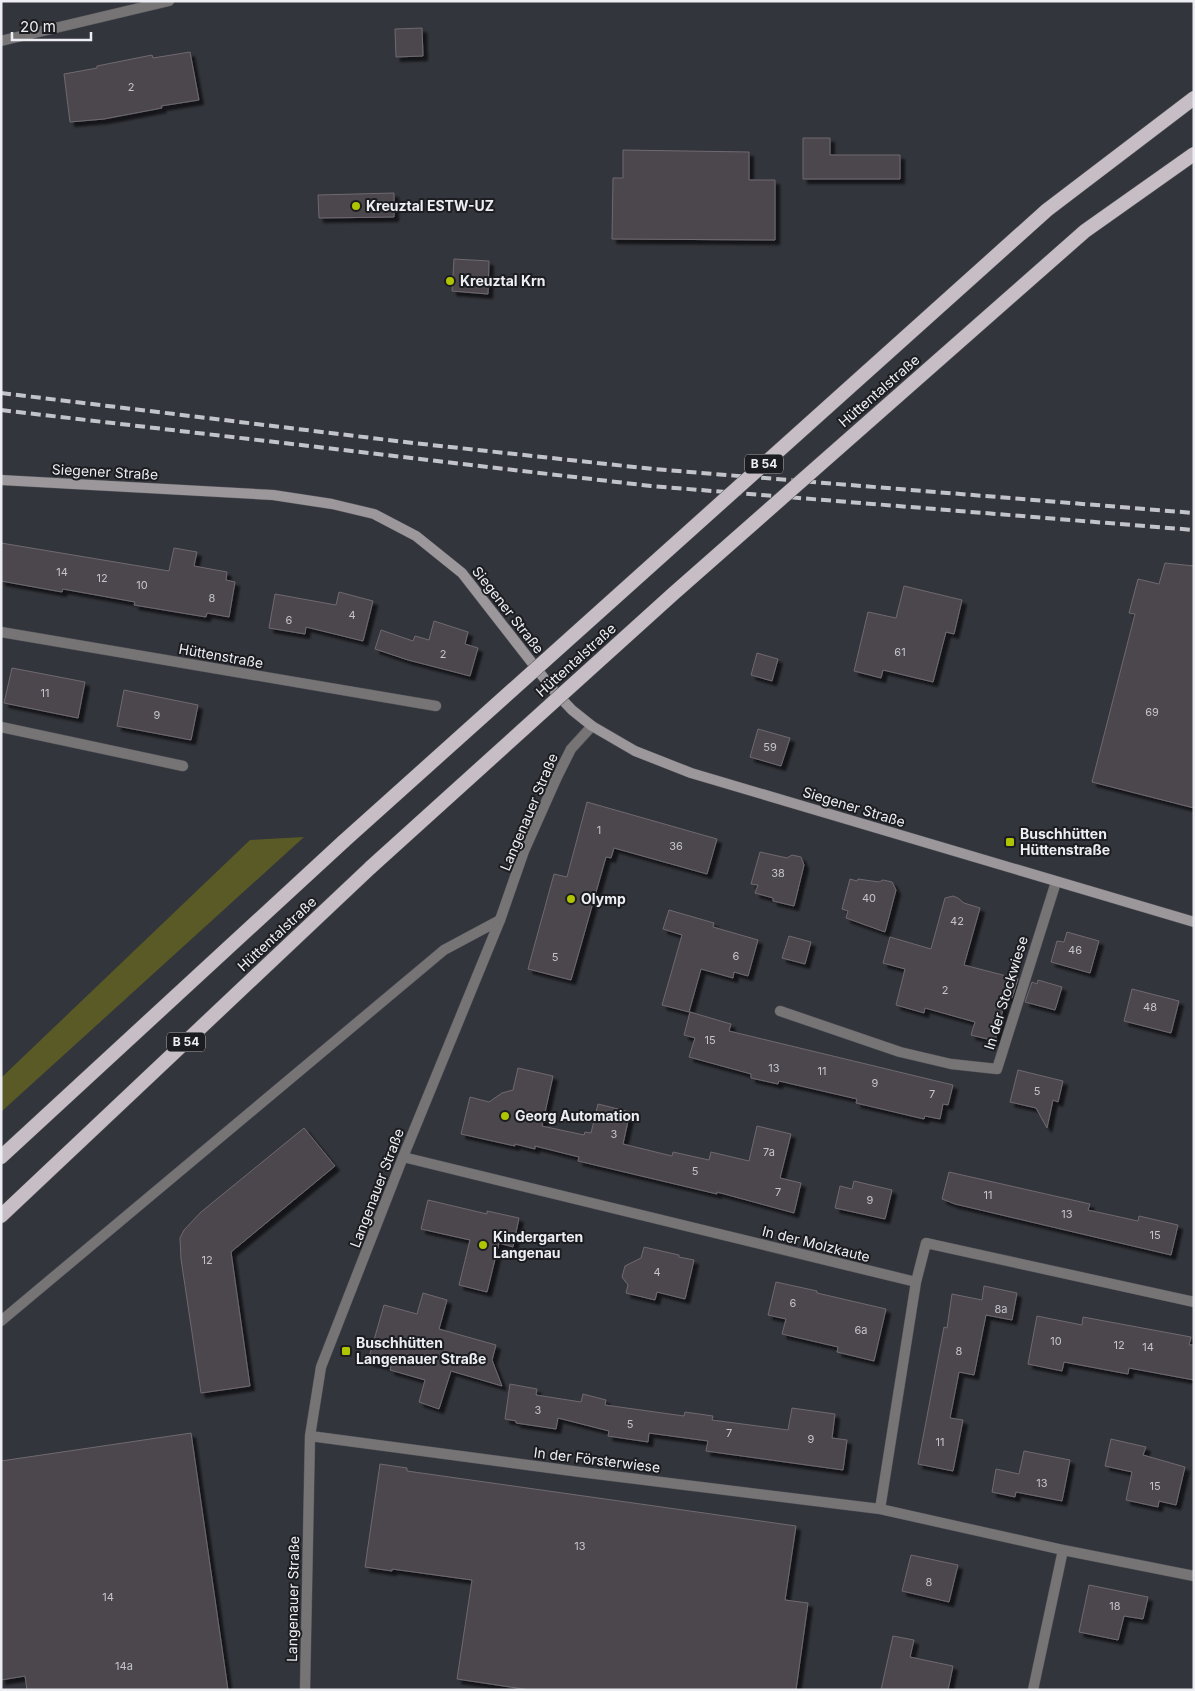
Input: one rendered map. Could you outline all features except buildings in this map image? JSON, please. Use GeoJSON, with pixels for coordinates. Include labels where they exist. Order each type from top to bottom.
{"type":"FeatureCollection","features":[{"type":"Feature","properties":{"kind":"highway","name":"Hüttentalstraße"},"geometry":{"type":"LineString","coordinates":[[1,1157],[344,841],[1047,210],[1194,98]]}},
{"type":"Feature","properties":{"kind":"highway","name":"Hüttentalstraße"},"geometry":{"type":"LineString","coordinates":[[1,1216],[372,867],[673,594],[1078,238],[1194,154]]}},
{"type":"Feature","properties":{"kind":"main road","name":"Siegener Straße"},"geometry":{"type":"LineString","coordinates":[[1,480],[273,495],[332,504],[374,514],[416,536],[462,573],[554,691],[572,710],[592,726],[635,751],[691,773],[1194,922]]}},
{"type":"Feature","properties":{"kind":"street"},"geometry":{"type":"LineString","coordinates":[[1,41],[169,1]]}},
{"type":"Feature","properties":{"kind":"street","name":"Hüttenstraße"},"geometry":{"type":"LineString","coordinates":[[1,632],[436,706]]}},
{"type":"Feature","properties":{"kind":"street","name":"Langenauer Straße"},"geometry":{"type":"LineString","coordinates":[[305,1690],[310,1436],[321,1367],[403,1157],[500,920],[524,851],[571,749],[592,726]]}},
{"type":"Feature","properties":{"kind":"street"},"geometry":{"type":"LineString","coordinates":[[1,727],[183,766]]}},
{"type":"Feature","properties":{"kind":"street","name":"In der Stockwiese"},"geometry":{"type":"LineString","coordinates":[[780,1010],[900,1052],[951,1064],[997,1069],[1056,882]]}},
{"type":"Feature","properties":{"kind":"street"},"geometry":{"type":"LineString","coordinates":[[1,1320],[444,950],[500,920]]}},
{"type":"Feature","properties":{"kind":"street","name":"In der Molzkaute"},"geometry":{"type":"LineString","coordinates":[[403,1157],[916,1282]]}},
{"type":"Feature","properties":{"kind":"street"},"geometry":{"type":"LineString","coordinates":[[880,1509],[916,1282],[926,1242],[1194,1302]]}},
{"type":"Feature","properties":{"kind":"street","name":"In der Försterwiese"},"geometry":{"type":"LineString","coordinates":[[310,1436],[880,1509],[1062,1550],[1194,1576]]}},
{"type":"Feature","properties":{"kind":"street"},"geometry":{"type":"LineString","coordinates":[[1033,1690],[1062,1550]]}},
{"type":"Feature","properties":{"kind":"shaded area"},"geometry":{"type":"Polygon","coordinates":[[[304,837],[1,1112],[1,1078],[250,840],[304,837]]]}},
{"type":"Feature","properties":{"kind":"railway"},"geometry":{"type":"LineString","coordinates":[[1,393],[413,443],[653,469],[1194,513]]}},
{"type":"Feature","properties":{"kind":"railway"},"geometry":{"type":"LineString","coordinates":[[1,410],[651,486],[1194,530]]}},
{"type":"Feature","properties":{"kind":"place","name":"Kreuztal ESTW-UZ"},"geometry":{"type":"Point","coordinates":[356,206]}},
{"type":"Feature","properties":{"kind":"place","name":"Kreuztal Krn"},"geometry":{"type":"Point","coordinates":[450,281]}},
{"type":"Feature","properties":{"kind":"place","name":"Buschhütten Hüttenstraße"},"geometry":{"type":"Point","coordinates":[1010,842]}},
{"type":"Feature","properties":{"kind":"place","name":"Olymp"},"geometry":{"type":"Point","coordinates":[571,899]}},
{"type":"Feature","properties":{"kind":"place","name":"Georg Automation"},"geometry":{"type":"Point","coordinates":[505,1116]}},
{"type":"Feature","properties":{"kind":"place","name":"Kindergarten Langenau"},"geometry":{"type":"Point","coordinates":[483,1245]}},
{"type":"Feature","properties":{"kind":"place","name":"Buschhütten Langenauer Straße"},"geometry":{"type":"Point","coordinates":[346,1351]}}]}
